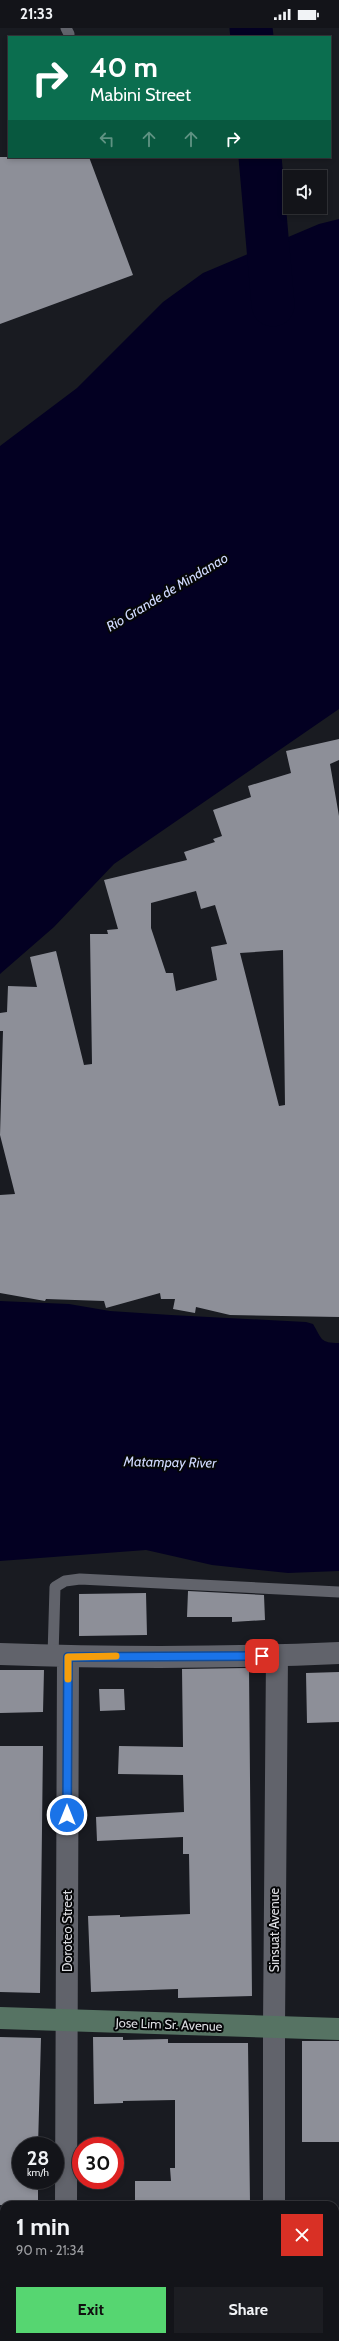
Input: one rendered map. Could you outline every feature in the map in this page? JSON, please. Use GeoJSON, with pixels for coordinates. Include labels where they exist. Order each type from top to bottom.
{"type":"FeatureCollection","features":[{"type":"Feature","properties":{"kind":"main road","name":"Jose Lim Sr. Avenue"},"geometry":{"type":"LineString","coordinates":[[0,2018],[339,2029]]}},
{"type":"Feature","properties":{"kind":"street"},"geometry":{"type":"LineString","coordinates":[[0,1654],[60,1656],[277,1655],[339,1652]]}},
{"type":"Feature","properties":{"kind":"street","name":"Sinsuat Avenue"},"geometry":{"type":"LineString","coordinates":[[274,2201],[277,1655]]}},
{"type":"Feature","properties":{"kind":"street","name":"Doroteo Street"},"geometry":{"type":"LineString","coordinates":[[60,1656],[66,2020],[66,2201]]}},
{"type":"Feature","properties":{"kind":"lane"},"geometry":{"type":"LineString","coordinates":[[60,1656],[55,1587],[65,1581],[87,1579],[339,1592]]}},
{"type":"Feature","properties":{"kind":"water","name":"Rio Grande de Mindanao"},"geometry":{"type":"Polygon","coordinates":[[[339,219],[339,709],[114,864],[54,927],[0,974],[0,446],[77,388],[163,302],[203,273],[319,224],[339,219]]]}},
{"type":"Feature","properties":{"kind":"water","name":"Matampay River"},"geometry":{"type":"Polygon","coordinates":[[[0,1301],[69,1304],[110,1311],[306,1322],[313,1324],[320,1337],[325,1341],[339,1343],[339,1571],[288,1573],[212,1565],[146,1550],[0,1561],[0,1301]]]}},
{"type":"Feature","properties":{"kind":"building"},"geometry":{"type":"Polygon","coordinates":[[[0,157],[89,158],[133,275],[0,324],[0,157]]]}},
{"type":"Feature","properties":{"kind":"building"},"geometry":{"type":"Polygon","coordinates":[[[339,739],[339,760],[330,764],[339,816],[339,1317],[230,1315],[196,1307],[195,1313],[173,1309],[175,1299],[161,1299],[160,1293],[106,1308],[104,1301],[46,1299],[45,1301],[0,1293],[0,1195],[15,1194],[0,1135],[3,1031],[0,1031],[0,1013],[7,1012],[8,986],[37,987],[30,957],[56,951],[84,1065],[92,1064],[90,934],[108,934],[107,930],[118,929],[104,880],[187,860],[184,852],[215,842],[213,839],[222,836],[213,810],[251,797],[248,786],[291,773],[286,751],[339,739]],[[196,891],[151,903],[151,928],[166,973],[173,973],[176,991],[217,980],[211,947],[227,944],[215,905],[201,909],[196,891]],[[283,950],[240,953],[279,1106],[285,1105],[283,950]]]}},
{"type":"Feature","properties":{"kind":"building"},"geometry":{"type":"Polygon","coordinates":[[[188,1591],[264,1595],[265,1620],[232,1622],[232,1617],[187,1617],[188,1591]]]}},
{"type":"Feature","properties":{"kind":"building"},"geometry":{"type":"Polygon","coordinates":[[[146,1593],[147,1635],[79,1636],[79,1594],[146,1593]]]}},
{"type":"Feature","properties":{"kind":"building"},"geometry":{"type":"Polygon","coordinates":[[[249,1668],[252,1996],[178,1998],[178,1989],[91,1992],[88,1916],[120,1915],[120,1917],[190,1914],[189,1854],[183,1854],[183,1837],[97,1841],[96,1817],[184,1812],[183,1775],[118,1774],[119,1746],[183,1747],[182,1669],[249,1668]]]}},
{"type":"Feature","properties":{"kind":"building"},"geometry":{"type":"Polygon","coordinates":[[[0,1670],[44,1670],[43,1712],[0,1713],[0,1670]]]}},
{"type":"Feature","properties":{"kind":"building"},"geometry":{"type":"Polygon","coordinates":[[[339,1672],[339,1722],[307,1723],[306,1673],[339,1672]]]}},
{"type":"Feature","properties":{"kind":"building"},"geometry":{"type":"Polygon","coordinates":[[[99,1689],[124,1689],[125,1710],[100,1711],[99,1689]]]}},
{"type":"Feature","properties":{"kind":"building"},"geometry":{"type":"Polygon","coordinates":[[[0,1746],[43,1746],[40,1993],[0,1992],[0,1746]]]}},
{"type":"Feature","properties":{"kind":"building"},"geometry":{"type":"Polygon","coordinates":[[[0,2037],[41,2038],[38,2137],[12,2137],[12,2189],[38,2189],[38,2201],[0,2201],[0,2037]]]}},
{"type":"Feature","properties":{"kind":"building"},"geometry":{"type":"Polygon","coordinates":[[[93,2037],[123,2037],[123,2040],[168,2039],[168,2043],[248,2043],[250,2201],[135,2201],[135,2181],[171,2181],[170,2168],[175,2168],[175,2100],[123,2101],[123,2103],[94,2104],[93,2037]]]}},
{"type":"Feature","properties":{"kind":"building"},"geometry":{"type":"Polygon","coordinates":[[[302,2041],[339,2041],[339,2142],[302,2142],[302,2041]]]}},
{"type":"Feature","properties":{"kind":"waterway"},"geometry":{"type":"LineString","coordinates":[[251,28],[252,36]]}},
{"type":"Feature","properties":{"kind":"waterway"},"geometry":{"type":"LineString","coordinates":[[260,158],[273,305]]}},
{"type":"Feature","properties":{"kind":"slow traffic"},"geometry":{"type":"LineString","coordinates":[[68,1679],[68,1657],[116,1656]]}},
{"type":"Feature","properties":{"kind":"route"},"geometry":{"type":"LineString","coordinates":[[67,1815],[68,1657],[262,1656]]}}]}
